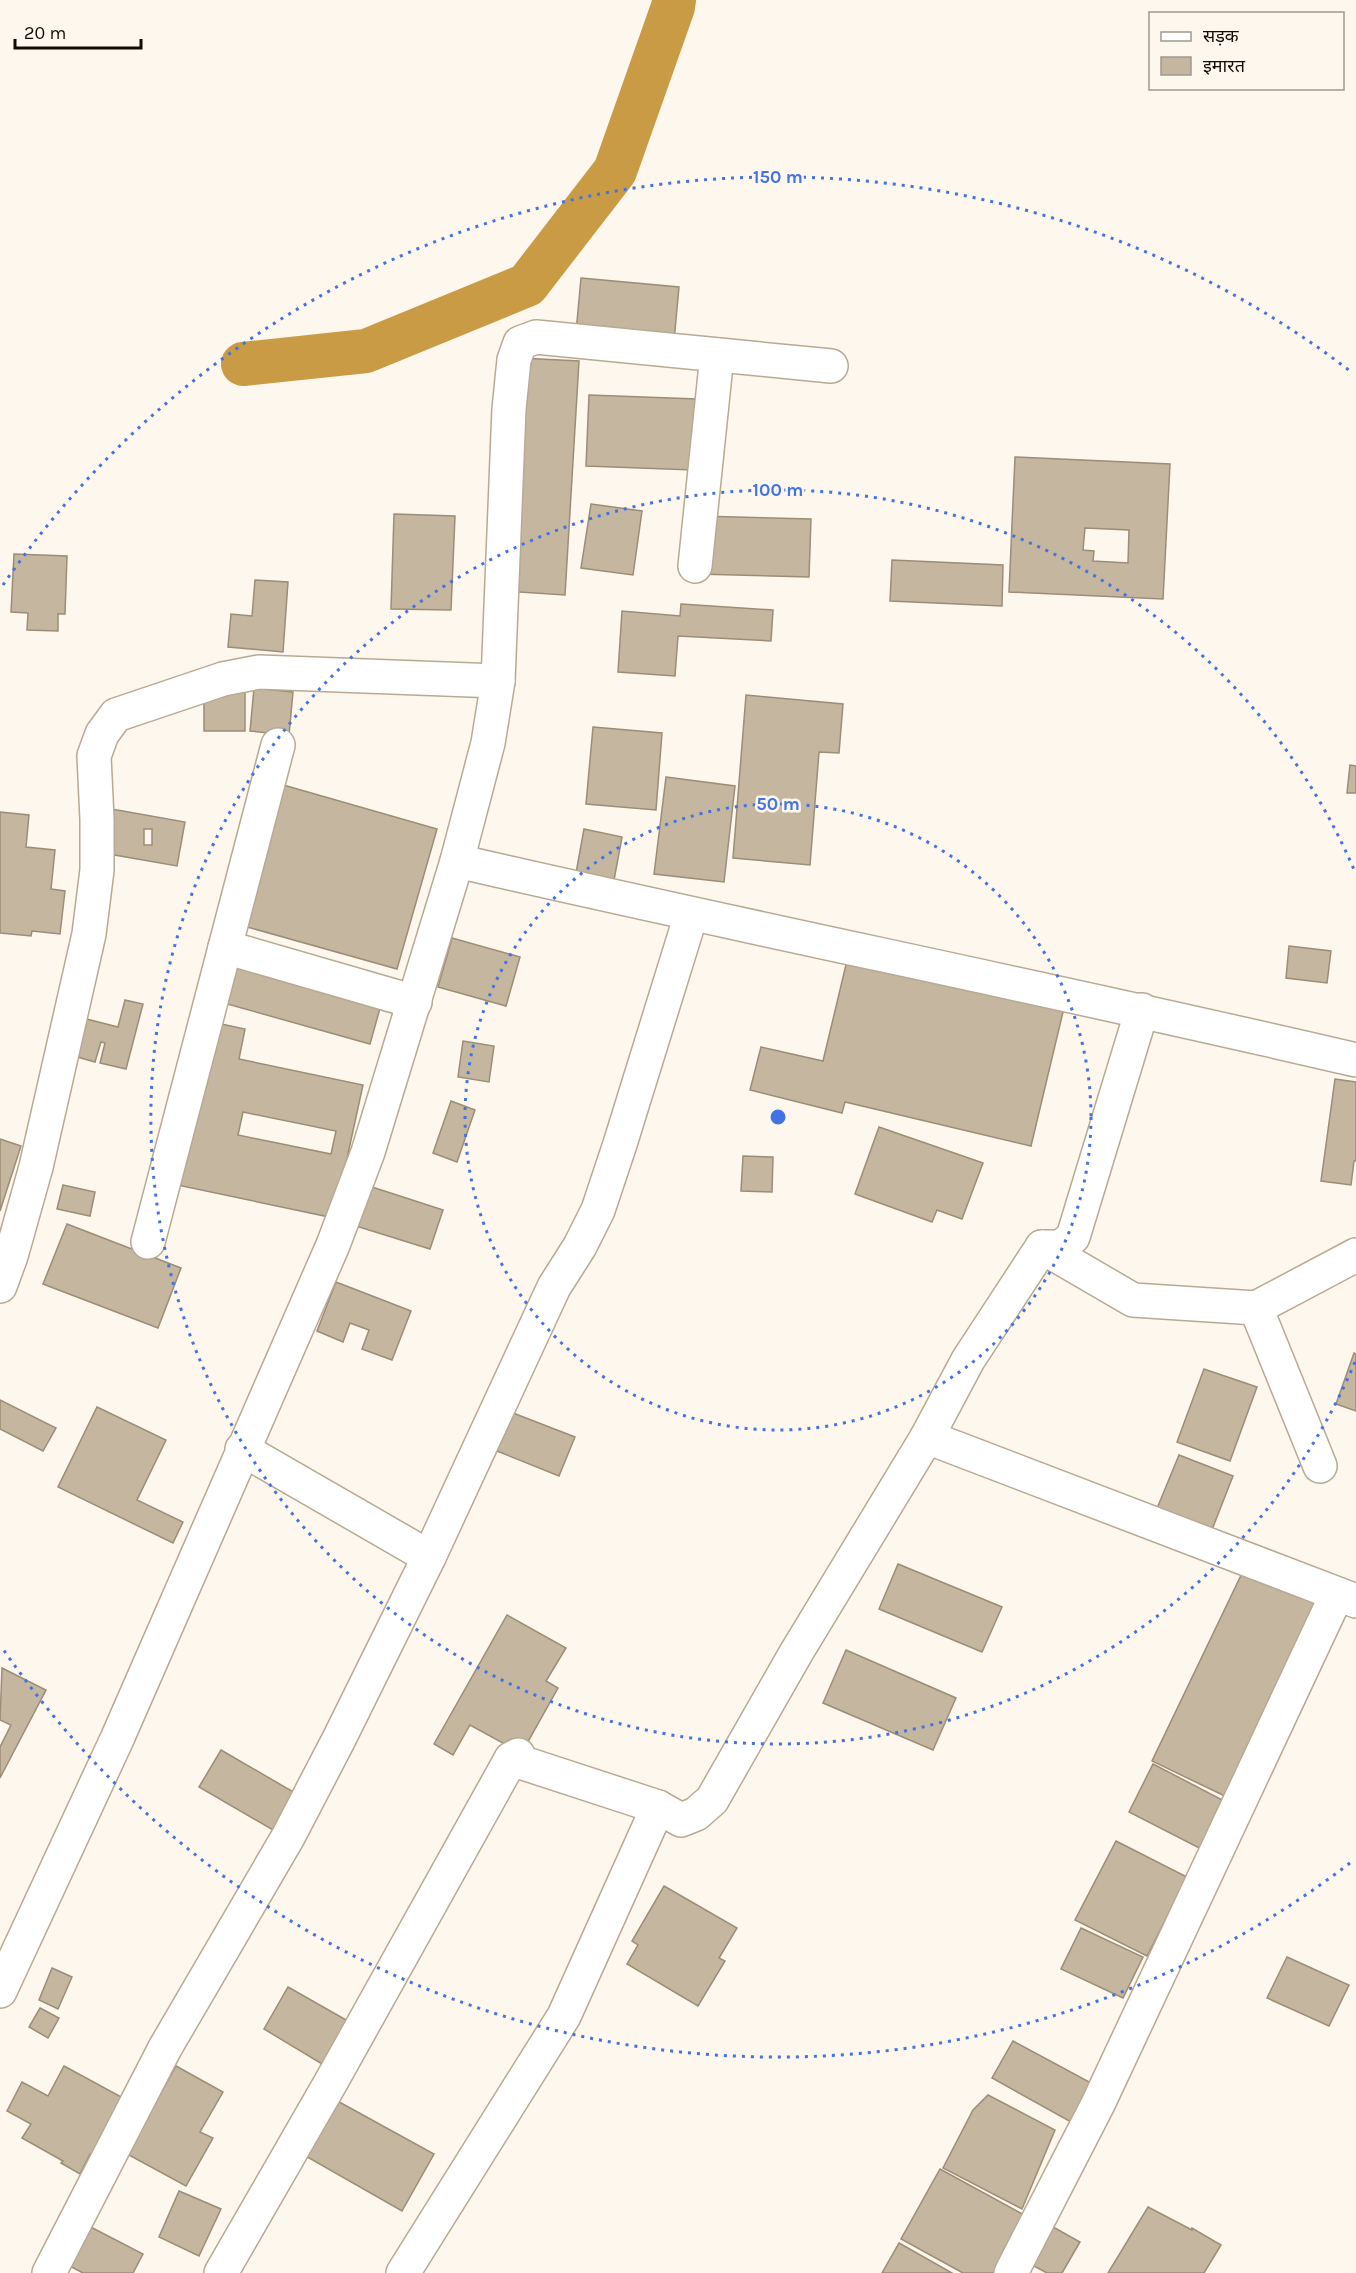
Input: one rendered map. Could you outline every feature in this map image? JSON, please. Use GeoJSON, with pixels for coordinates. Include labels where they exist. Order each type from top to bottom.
{"type":"FeatureCollection","features":[{"type":"Feature","properties":{"kind":"street"},"geometry":{"type":"LineString","coordinates":[[0,1991],[117,1739],[333,1245],[368,1152],[457,861],[488,742],[498,681],[509,409],[514,360],[520,343],[536,337],[831,366]]}},
{"type":"Feature","properties":{"kind":"street"},"geometry":{"type":"LineString","coordinates":[[695,566],[717,355]]}},
{"type":"Feature","properties":{"kind":"street"},"geometry":{"type":"LineString","coordinates":[[0,1286],[11,1256],[36,1167],[89,934],[97,870],[94,756],[102,734],[116,716],[223,679],[259,672],[498,681]]}},
{"type":"Feature","properties":{"kind":"street"},"geometry":{"type":"LineString","coordinates":[[148,1242],[278,745]]}},
{"type":"Feature","properties":{"kind":"street"},"geometry":{"type":"LineString","coordinates":[[457,861],[691,915],[1142,1010],[1356,1060]]}},
{"type":"Feature","properties":{"kind":"street"},"geometry":{"type":"LineString","coordinates":[[49,2273],[165,2048],[288,1837],[429,1557],[554,1287],[580,1246],[598,1210],[691,915]]}},
{"type":"Feature","properties":{"kind":"street"},"geometry":{"type":"LineString","coordinates":[[225,947],[415,1002]]}},
{"type":"Feature","properties":{"kind":"street"},"geometry":{"type":"LineString","coordinates":[[1042,1246],[1061,1246],[1073,1238],[1142,1010]]}},
{"type":"Feature","properties":{"kind":"street"},"geometry":{"type":"LineString","coordinates":[[1042,1246],[1133,1300],[1182,1305],[1256,1308],[1356,1255]]}},
{"type":"Feature","properties":{"kind":"street"},"geometry":{"type":"LineString","coordinates":[[221,2273],[514,1757],[658,1807],[681,1820],[696,1814],[712,1800],[802,1643],[927,1437],[968,1360],[1042,1246]]}},
{"type":"Feature","properties":{"kind":"street"},"geometry":{"type":"LineString","coordinates":[[1256,1308],[1320,1466]]}},
{"type":"Feature","properties":{"kind":"street"},"geometry":{"type":"LineString","coordinates":[[927,1437],[1347,1598],[1098,2104],[1011,2273]]}},
{"type":"Feature","properties":{"kind":"street"},"geometry":{"type":"LineString","coordinates":[[242,1449],[429,1557]]}},
{"type":"Feature","properties":{"kind":"street"},"geometry":{"type":"LineString","coordinates":[[403,2273],[564,2016],[658,1807]]}},
{"type":"Feature","properties":{"kind":"building"},"geometry":{"type":"Polygon","coordinates":[[[581,278],[679,287],[673,352],[575,343],[581,278]]]}},
{"type":"Feature","properties":{"kind":"building"},"geometry":{"type":"Polygon","coordinates":[[[520,358],[579,361],[565,595],[506,591],[520,358]]]}},
{"type":"Feature","properties":{"kind":"building"},"geometry":{"type":"Polygon","coordinates":[[[589,395],[697,399],[693,470],[586,466],[589,395]]]}},
{"type":"Feature","properties":{"kind":"building"},"geometry":{"type":"Polygon","coordinates":[[[1015,457],[1170,464],[1163,599],[1009,592],[1015,457]],[[1085,528],[1083,550],[1094,551],[1093,561],[1128,563],[1129,530],[1085,528]]]}},
{"type":"Feature","properties":{"kind":"building"},"geometry":{"type":"Polygon","coordinates":[[[591,504],[642,511],[633,575],[581,568],[591,504]]]}},
{"type":"Feature","properties":{"kind":"building"},"geometry":{"type":"Polygon","coordinates":[[[394,514],[455,516],[451,610],[391,609],[394,514]]]}},
{"type":"Feature","properties":{"kind":"building"},"geometry":{"type":"Polygon","coordinates":[[[698,516],[811,519],[809,577],[697,574],[698,516]]]}},
{"type":"Feature","properties":{"kind":"building"},"geometry":{"type":"Polygon","coordinates":[[[14,554],[67,556],[65,614],[58,614],[58,631],[27,630],[28,613],[11,612],[14,554]]]}},
{"type":"Feature","properties":{"kind":"building"},"geometry":{"type":"Polygon","coordinates":[[[892,560],[1003,565],[1002,606],[890,601],[892,560]]]}},
{"type":"Feature","properties":{"kind":"building"},"geometry":{"type":"Polygon","coordinates":[[[255,580],[288,582],[283,652],[228,647],[231,614],[252,616],[255,580]]]}},
{"type":"Feature","properties":{"kind":"building"},"geometry":{"type":"Polygon","coordinates":[[[681,604],[773,610],[771,641],[678,636],[675,676],[618,672],[622,611],[680,616],[681,604]]]}},
{"type":"Feature","properties":{"kind":"building"},"geometry":{"type":"Polygon","coordinates":[[[204,688],[245,688],[245,731],[204,731],[204,688]]]}},
{"type":"Feature","properties":{"kind":"building"},"geometry":{"type":"Polygon","coordinates":[[[254,688],[293,692],[289,735],[250,731],[254,688]]]}},
{"type":"Feature","properties":{"kind":"building"},"geometry":{"type":"Polygon","coordinates":[[[746,695],[843,704],[839,753],[819,752],[810,865],[733,858],[746,695]]]}},
{"type":"Feature","properties":{"kind":"building"},"geometry":{"type":"Polygon","coordinates":[[[593,727],[662,733],[656,810],[586,804],[593,727]]]}},
{"type":"Feature","properties":{"kind":"building"},"geometry":{"type":"Polygon","coordinates":[[[1350,765],[1356,766],[1356,793],[1347,793],[1350,765]]]}},
{"type":"Feature","properties":{"kind":"building"},"geometry":{"type":"Polygon","coordinates":[[[666,777],[735,786],[724,882],[654,874],[666,777]]]}},
{"type":"Feature","properties":{"kind":"building"},"geometry":{"type":"Polygon","coordinates":[[[266,780],[437,829],[397,969],[226,921],[266,780]]]}},
{"type":"Feature","properties":{"kind":"building"},"geometry":{"type":"Polygon","coordinates":[[[106,808],[185,822],[177,866],[109,854],[106,808]],[[144,829],[144,845],[152,845],[152,829],[144,829]]]}},
{"type":"Feature","properties":{"kind":"building"},"geometry":{"type":"Polygon","coordinates":[[[0,812],[29,815],[26,847],[55,850],[51,889],[65,891],[60,934],[32,931],[31,936],[0,933],[0,812]]]}},
{"type":"Feature","properties":{"kind":"building"},"geometry":{"type":"Polygon","coordinates":[[[584,829],[622,837],[612,891],[574,884],[584,829]]]}},
{"type":"Feature","properties":{"kind":"building"},"geometry":{"type":"Polygon","coordinates":[[[452,938],[520,957],[506,1006],[438,987],[452,938]]]}},
{"type":"Feature","properties":{"kind":"building"},"geometry":{"type":"Polygon","coordinates":[[[1289,946],[1331,951],[1327,983],[1286,978],[1289,946]]]}},
{"type":"Feature","properties":{"kind":"building"},"geometry":{"type":"Polygon","coordinates":[[[850,948],[1068,991],[1031,1146],[845,1102],[842,1113],[750,1090],[761,1047],[823,1061],[850,948]]]}},
{"type":"Feature","properties":{"kind":"building"},"geometry":{"type":"Polygon","coordinates":[[[226,957],[382,1001],[370,1044],[213,1000],[226,957]]]}},
{"type":"Feature","properties":{"kind":"building"},"geometry":{"type":"Polygon","coordinates":[[[125,1000],[143,1004],[126,1069],[100,1063],[105,1043],[101,1042],[95,1062],[56,1051],[67,1014],[118,1027],[125,1000]]]}},
{"type":"Feature","properties":{"kind":"building"},"geometry":{"type":"Polygon","coordinates":[[[198,1019],[245,1029],[239,1059],[363,1085],[334,1218],[163,1182],[198,1019]],[[243,1112],[238,1135],[331,1154],[336,1131],[243,1112]]]}},
{"type":"Feature","properties":{"kind":"building"},"geometry":{"type":"Polygon","coordinates":[[[463,1041],[494,1046],[489,1082],[458,1077],[463,1041]]]}},
{"type":"Feature","properties":{"kind":"building"},"geometry":{"type":"Polygon","coordinates":[[[1335,1079],[1356,1082],[1356,1161],[1354,1161],[1351,1185],[1321,1181],[1335,1079]]]}},
{"type":"Feature","properties":{"kind":"building"},"geometry":{"type":"Polygon","coordinates":[[[451,1101],[475,1110],[457,1162],[433,1153],[451,1101]]]}},
{"type":"Feature","properties":{"kind":"building"},"geometry":{"type":"Polygon","coordinates":[[[879,1127],[983,1163],[962,1219],[937,1210],[932,1222],[855,1194],[879,1127]]]}},
{"type":"Feature","properties":{"kind":"building"},"geometry":{"type":"Polygon","coordinates":[[[0,1139],[21,1146],[0,1211],[0,1139]]]}},
{"type":"Feature","properties":{"kind":"building"},"geometry":{"type":"Polygon","coordinates":[[[743,1156],[773,1157],[772,1192],[741,1191],[743,1156]]]}},
{"type":"Feature","properties":{"kind":"building"},"geometry":{"type":"Polygon","coordinates":[[[63,1185],[95,1192],[90,1216],[57,1209],[63,1185]]]}},
{"type":"Feature","properties":{"kind":"building"},"geometry":{"type":"Polygon","coordinates":[[[369,1186],[443,1210],[430,1249],[356,1226],[369,1186]]]}},
{"type":"Feature","properties":{"kind":"building"},"geometry":{"type":"Polygon","coordinates":[[[67,1224],[181,1268],[158,1328],[43,1284],[67,1224]]]}},
{"type":"Feature","properties":{"kind":"building"},"geometry":{"type":"Polygon","coordinates":[[[336,1282],[411,1311],[392,1360],[362,1349],[369,1330],[350,1323],[343,1342],[317,1331],[336,1282]]]}},
{"type":"Feature","properties":{"kind":"building"},"geometry":{"type":"Polygon","coordinates":[[[1354,1353],[1356,1354],[1356,1411],[1336,1404],[1354,1353]]]}},
{"type":"Feature","properties":{"kind":"building"},"geometry":{"type":"Polygon","coordinates":[[[1204,1369],[1257,1387],[1230,1461],[1177,1442],[1204,1369]]]}},
{"type":"Feature","properties":{"kind":"building"},"geometry":{"type":"Polygon","coordinates":[[[0,1400],[56,1428],[43,1451],[0,1429],[0,1400]]]}},
{"type":"Feature","properties":{"kind":"building"},"geometry":{"type":"Polygon","coordinates":[[[97,1407],[166,1440],[137,1500],[183,1522],[173,1543],[58,1487],[97,1407]]]}},
{"type":"Feature","properties":{"kind":"building"},"geometry":{"type":"Polygon","coordinates":[[[513,1413],[575,1437],[559,1476],[497,1451],[513,1413]]]}},
{"type":"Feature","properties":{"kind":"building"},"geometry":{"type":"Polygon","coordinates":[[[1179,1455],[1233,1476],[1206,1545],[1151,1523],[1179,1455]]]}},
{"type":"Feature","properties":{"kind":"building"},"geometry":{"type":"Polygon","coordinates":[[[898,1564],[1002,1607],[982,1652],[879,1609],[898,1564]]]}},
{"type":"Feature","properties":{"kind":"building"},"geometry":{"type":"Polygon","coordinates":[[[1245,1567],[1324,1605],[1231,1799],[1152,1761],[1245,1567]]]}},
{"type":"Feature","properties":{"kind":"building"},"geometry":{"type":"Polygon","coordinates":[[[507,1615],[566,1648],[546,1681],[558,1688],[525,1747],[514,1749],[470,1725],[453,1755],[434,1744],[507,1615]]]}},
{"type":"Feature","properties":{"kind":"building"},"geometry":{"type":"Polygon","coordinates":[[[846,1650],[956,1698],[933,1750],[823,1703],[846,1650]]]}},
{"type":"Feature","properties":{"kind":"building"},"geometry":{"type":"Polygon","coordinates":[[[2,1668],[46,1690],[0,1778],[0,1747],[11,1725],[0,1720],[2,1668]]]}},
{"type":"Feature","properties":{"kind":"building"},"geometry":{"type":"Polygon","coordinates":[[[221,1750],[302,1797],[280,1834],[199,1787],[221,1750]]]}},
{"type":"Feature","properties":{"kind":"building"},"geometry":{"type":"Polygon","coordinates":[[[1153,1764],[1232,1805],[1207,1852],[1129,1812],[1153,1764]]]}},
{"type":"Feature","properties":{"kind":"building"},"geometry":{"type":"Polygon","coordinates":[[[1116,1841],[1187,1877],[1147,1956],[1075,1920],[1116,1841]]]}},
{"type":"Feature","properties":{"kind":"building"},"geometry":{"type":"Polygon","coordinates":[[[664,1886],[737,1928],[719,1958],[725,1961],[698,2006],[627,1964],[638,1945],[632,1941],[664,1886]]]}},
{"type":"Feature","properties":{"kind":"building"},"geometry":{"type":"Polygon","coordinates":[[[1081,1928],[1143,1957],[1123,1998],[1061,1969],[1081,1928]]]}},
{"type":"Feature","properties":{"kind":"building"},"geometry":{"type":"Polygon","coordinates":[[[1287,1957],[1349,1985],[1329,2026],[1267,1998],[1287,1957]]]}},
{"type":"Feature","properties":{"kind":"building"},"geometry":{"type":"Polygon","coordinates":[[[52,1968],[72,1977],[58,2009],[39,2000],[52,1968]]]}},
{"type":"Feature","properties":{"kind":"building"},"geometry":{"type":"Polygon","coordinates":[[[288,1987],[348,2021],[322,2064],[264,2029],[288,1987]]]}},
{"type":"Feature","properties":{"kind":"building"},"geometry":{"type":"Polygon","coordinates":[[[40,2008],[59,2018],[48,2038],[29,2027],[40,2008]]]}},
{"type":"Feature","properties":{"kind":"building"},"geometry":{"type":"Polygon","coordinates":[[[1013,2041],[1093,2084],[1071,2122],[992,2078],[1013,2041]]]}},
{"type":"Feature","properties":{"kind":"building"},"geometry":{"type":"Polygon","coordinates":[[[64,2066],[125,2099],[94,2156],[90,2154],[80,2174],[61,2163],[63,2161],[22,2138],[31,2124],[7,2111],[22,2082],[48,2096],[64,2066]]]}},
{"type":"Feature","properties":{"kind":"building"},"geometry":{"type":"Polygon","coordinates":[[[176,2066],[223,2092],[200,2132],[213,2138],[186,2186],[127,2154],[176,2066]]]}},
{"type":"Feature","properties":{"kind":"building"},"geometry":{"type":"Polygon","coordinates":[[[988,2095],[1055,2130],[1022,2209],[943,2168],[973,2110],[988,2095]]]}},
{"type":"Feature","properties":{"kind":"building"},"geometry":{"type":"Polygon","coordinates":[[[332,2098],[434,2154],[402,2211],[302,2154],[332,2098]]]}},
{"type":"Feature","properties":{"kind":"building"},"geometry":{"type":"Polygon","coordinates":[[[940,2169],[1026,2216],[995,2273],[963,2273],[901,2239],[940,2169]]]}},
{"type":"Feature","properties":{"kind":"building"},"geometry":{"type":"Polygon","coordinates":[[[179,2191],[221,2209],[199,2256],[159,2237],[179,2191]]]}},
{"type":"Feature","properties":{"kind":"building"},"geometry":{"type":"Polygon","coordinates":[[[1148,2207],[1221,2245],[1204,2273],[1108,2273],[1148,2207]]]}},
{"type":"Feature","properties":{"kind":"building"},"geometry":{"type":"Polygon","coordinates":[[[81,2222],[143,2254],[133,2273],[83,2273],[60,2261],[81,2222]]]}},
{"type":"Feature","properties":{"kind":"building"},"geometry":{"type":"Polygon","coordinates":[[[1053,2227],[1080,2242],[1062,2273],[1047,2273],[1032,2265],[1053,2227]]]}},
{"type":"Feature","properties":{"kind":"building"},"geometry":{"type":"Polygon","coordinates":[[[899,2243],[952,2273],[882,2273],[899,2243]]]}},
{"type":"Feature","properties":{"kind":"waterway"},"geometry":{"type":"LineString","coordinates":[[243,364],[366,351],[527,285],[615,171],[674,0]]}}]}
